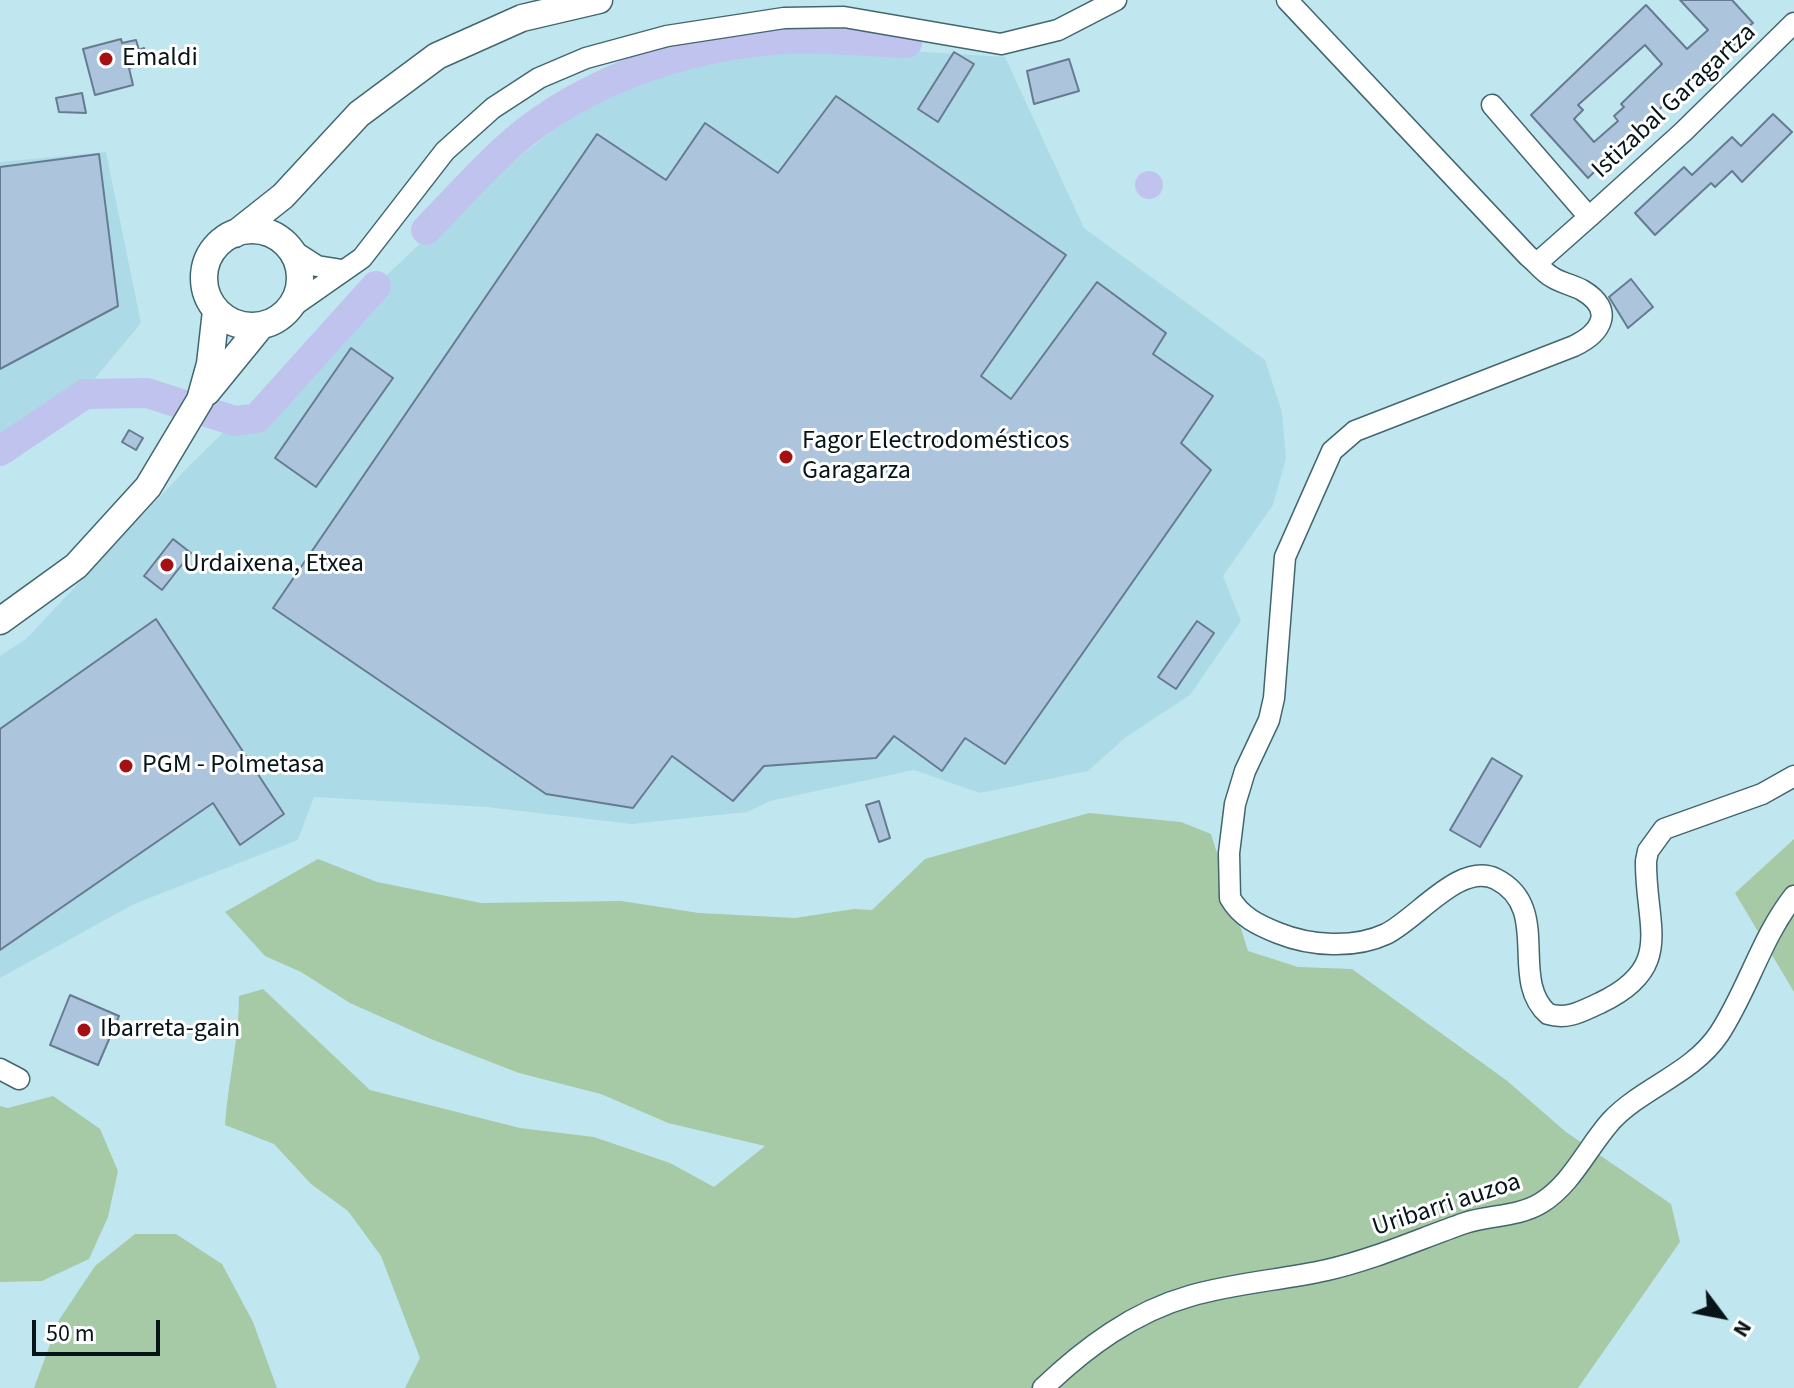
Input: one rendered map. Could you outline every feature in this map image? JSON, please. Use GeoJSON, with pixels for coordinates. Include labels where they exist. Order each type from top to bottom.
{"type":"FeatureCollection","features":[{"type":"Feature","properties":{"kind":"main road"},"geometry":{"type":"LineString","coordinates":[[235,234],[299,179],[359,114],[437,56],[522,18],[599,0]]}},
{"type":"Feature","properties":{"kind":"main road"},"geometry":{"type":"LineString","coordinates":[[285,244],[299,179]]}},
{"type":"Feature","properties":{"kind":"main road"},"geometry":{"type":"LineString","coordinates":[[259,230],[285,244],[299,266],[300,284],[289,309],[279,319],[260,327],[244,327],[216,311],[208,300],[204,271],[210,253],[224,238],[259,230]]}},
{"type":"Feature","properties":{"kind":"main road"},"geometry":{"type":"LineString","coordinates":[[200,399],[212,353],[216,311]]}},
{"type":"Feature","properties":{"kind":"main road"},"geometry":{"type":"LineString","coordinates":[[0,621],[76,566],[148,487],[200,399],[260,327]]}},
{"type":"Feature","properties":{"kind":"street"},"geometry":{"type":"LineString","coordinates":[[289,309],[362,258],[445,151],[493,108],[539,78],[586,58],[667,36],[784,18],[844,17],[1001,44],[1058,30],[1116,0]]}},
{"type":"Feature","properties":{"kind":"street"},"geometry":{"type":"LineString","coordinates":[[1287,0],[1537,263],[1552,277],[1592,296],[1601,325],[1595,336],[1355,431],[1332,451],[1285,557],[1272,712],[1245,771],[1232,826],[1230,898],[1245,917],[1285,936],[1313,942],[1366,941],[1388,933],[1457,883],[1482,874],[1509,887],[1522,901],[1528,921],[1533,998],[1548,1014],[1573,1015],[1629,987],[1647,966],[1652,926],[1646,861],[1648,851],[1664,829],[1762,794],[1794,776]]}},
{"type":"Feature","properties":{"kind":"street","name":"Istizabal Garagartza"},"geometry":{"type":"LineString","coordinates":[[1537,263],[1683,132],[1794,23]]}},
{"type":"Feature","properties":{"kind":"street"},"geometry":{"type":"LineString","coordinates":[[1492,105],[1589,217]]}},
{"type":"Feature","properties":{"kind":"street"},"geometry":{"type":"LineString","coordinates":[[285,244],[317,266],[342,270]]}},
{"type":"Feature","properties":{"kind":"street","name":"Uribarri auzoa"},"geometry":{"type":"LineString","coordinates":[[1043,1388],[1084,1350],[1133,1319],[1190,1296],[1327,1270],[1373,1258],[1474,1220],[1512,1214],[1539,1205],[1557,1191],[1619,1112],[1705,1051],[1729,1015],[1775,920],[1794,896]]}},
{"type":"Feature","properties":{"kind":"street"},"geometry":{"type":"LineString","coordinates":[[0,1069],[19,1079]]}},
{"type":"Feature","properties":{"kind":"shaded area"},"geometry":{"type":"Polygon","coordinates":[[[860,48],[1005,57],[1084,228],[1265,360],[1282,412],[1286,458],[1273,505],[1223,576],[1241,621],[1190,695],[1126,737],[1088,771],[980,793],[914,770],[770,801],[747,812],[632,824],[486,807],[314,797],[298,840],[134,904],[0,978],[0,656],[26,639],[188,467],[475,192],[599,94],[741,54],[860,48]]]}},
{"type":"Feature","properties":{"kind":"shaded area"},"geometry":{"type":"Polygon","coordinates":[[[106,152],[141,323],[92,382],[0,438],[0,162],[106,152]]]}},
{"type":"Feature","properties":{"kind":"shaded area"},"geometry":{"type":"Polygon","coordinates":[[[1149,171],[1159,175],[1163,185],[1159,195],[1149,199],[1139,195],[1135,185],[1139,175],[1149,171]]]}},
{"type":"Feature","properties":{"kind":"green space"},"geometry":{"type":"Polygon","coordinates":[[[1089,813],[1181,822],[1211,834],[1248,951],[1298,967],[1352,969],[1506,1080],[1566,1132],[1671,1204],[1680,1242],[1578,1388],[405,1388],[420,1358],[381,1256],[348,1211],[311,1184],[274,1144],[225,1125],[239,996],[263,989],[370,1090],[520,1128],[594,1137],[670,1163],[714,1187],[765,1146],[668,1123],[601,1094],[519,1073],[431,1039],[350,1003],[301,972],[265,956],[225,912],[318,859],[377,882],[481,903],[621,901],[699,913],[795,918],[854,909],[872,910],[925,859],[1089,813]]]}},
{"type":"Feature","properties":{"kind":"green space"},"geometry":{"type":"Polygon","coordinates":[[[1794,839],[1794,992],[1735,893],[1794,839]]]}},
{"type":"Feature","properties":{"kind":"green space"},"geometry":{"type":"Polygon","coordinates":[[[53,1096],[100,1129],[118,1171],[108,1217],[89,1259],[42,1281],[0,1282],[0,1106],[8,1108],[53,1096]]]}},
{"type":"Feature","properties":{"kind":"green space"},"geometry":{"type":"Polygon","coordinates":[[[135,1234],[176,1234],[222,1264],[253,1322],[277,1388],[34,1388],[59,1320],[95,1266],[135,1234]]]}},
{"type":"Feature","properties":{"kind":"building"},"geometry":{"type":"Polygon","coordinates":[[[1680,0],[1732,0],[1753,23],[1743,31],[1746,34],[1729,49],[1726,45],[1588,178],[1531,115],[1646,5],[1687,49],[1708,30],[1680,0]],[[1645,45],[1578,105],[1583,110],[1574,119],[1594,142],[1618,121],[1614,116],[1624,107],[1621,104],[1662,64],[1645,45]]]}},
{"type":"Feature","properties":{"kind":"building","name":"Emaldi"},"geometry":{"type":"Polygon","coordinates":[[[121,39],[122,43],[136,40],[139,50],[144,48],[148,63],[129,68],[133,85],[95,95],[83,49],[121,39]]]}},
{"type":"Feature","properties":{"kind":"building"},"geometry":{"type":"Polygon","coordinates":[[[954,52],[974,64],[938,122],[918,109],[954,52]]]}},
{"type":"Feature","properties":{"kind":"building"},"geometry":{"type":"Polygon","coordinates":[[[1069,59],[1079,91],[1034,104],[1027,71],[1069,59]]]}},
{"type":"Feature","properties":{"kind":"building"},"geometry":{"type":"Polygon","coordinates":[[[82,93],[86,113],[59,112],[56,98],[82,93]]]}},
{"type":"Feature","properties":{"kind":"building","name":"Fagor Electrodomésticos Garagarza"},"geometry":{"type":"Polygon","coordinates":[[[836,96],[1066,255],[981,376],[1011,399],[1097,282],[1166,333],[1153,354],[1213,396],[1181,443],[1211,470],[1005,764],[965,738],[942,771],[894,736],[876,758],[764,766],[733,801],[672,756],[633,808],[546,794],[273,608],[597,134],[666,180],[705,123],[778,173],[836,96]]]}},
{"type":"Feature","properties":{"kind":"building"},"geometry":{"type":"Polygon","coordinates":[[[1773,114],[1792,132],[1742,182],[1732,171],[1715,187],[1711,183],[1655,235],[1635,213],[1684,167],[1692,175],[1732,137],[1741,146],[1773,114]]]}},
{"type":"Feature","properties":{"kind":"building"},"geometry":{"type":"Polygon","coordinates":[[[99,154],[118,306],[0,369],[0,167],[99,154]]]}},
{"type":"Feature","properties":{"kind":"building"},"geometry":{"type":"Polygon","coordinates":[[[1631,279],[1653,307],[1628,328],[1609,297],[1631,279]]]}},
{"type":"Feature","properties":{"kind":"building"},"geometry":{"type":"Polygon","coordinates":[[[351,348],[393,378],[316,487],[275,458],[351,348]]]}},
{"type":"Feature","properties":{"kind":"building"},"geometry":{"type":"Polygon","coordinates":[[[129,430],[143,438],[136,450],[122,442],[129,430]]]}},
{"type":"Feature","properties":{"kind":"building","name":"Urdaixena, Etxea"},"geometry":{"type":"Polygon","coordinates":[[[173,539],[191,553],[162,590],[144,576],[173,539]]]}},
{"type":"Feature","properties":{"kind":"building","name":"PGM - Polmetasa"},"geometry":{"type":"Polygon","coordinates":[[[156,619],[284,814],[240,845],[213,803],[0,950],[0,729],[156,619]]]}},
{"type":"Feature","properties":{"kind":"building"},"geometry":{"type":"Polygon","coordinates":[[[1197,621],[1214,633],[1176,689],[1158,677],[1197,621]]]}},
{"type":"Feature","properties":{"kind":"building"},"geometry":{"type":"Polygon","coordinates":[[[1492,758],[1522,776],[1480,847],[1450,830],[1492,758]]]}},
{"type":"Feature","properties":{"kind":"building"},"geometry":{"type":"Polygon","coordinates":[[[879,801],[890,838],[879,842],[866,805],[879,801]]]}},
{"type":"Feature","properties":{"kind":"building","name":"Ibarreta-gain"},"geometry":{"type":"Polygon","coordinates":[[[70,995],[119,1016],[98,1065],[50,1045],[70,995]]]}},
{"type":"Feature","properties":{"kind":"waterway"},"geometry":{"type":"LineString","coordinates":[[426,230],[478,175],[540,121],[571,101],[639,70],[712,49],[785,39],[907,43]]}},
{"type":"Feature","properties":{"kind":"waterway"},"geometry":{"type":"LineString","coordinates":[[0,451],[85,394],[147,393],[235,421],[257,418],[376,286]]}},
{"type":"Feature","properties":{"kind":"place","name":"Emaldi"},"geometry":{"type":"Point","coordinates":[106,59]}},
{"type":"Feature","properties":{"kind":"place","name":"Fagor Electrodomésticos Garagarza"},"geometry":{"type":"Point","coordinates":[786,457]}},
{"type":"Feature","properties":{"kind":"place","name":"Urdaixena, Etxea"},"geometry":{"type":"Point","coordinates":[167,565]}},
{"type":"Feature","properties":{"kind":"place","name":"PGM - Polmetasa"},"geometry":{"type":"Point","coordinates":[126,766]}},
{"type":"Feature","properties":{"kind":"place","name":"Ibarreta-gain"},"geometry":{"type":"Point","coordinates":[84,1030]}}]}
